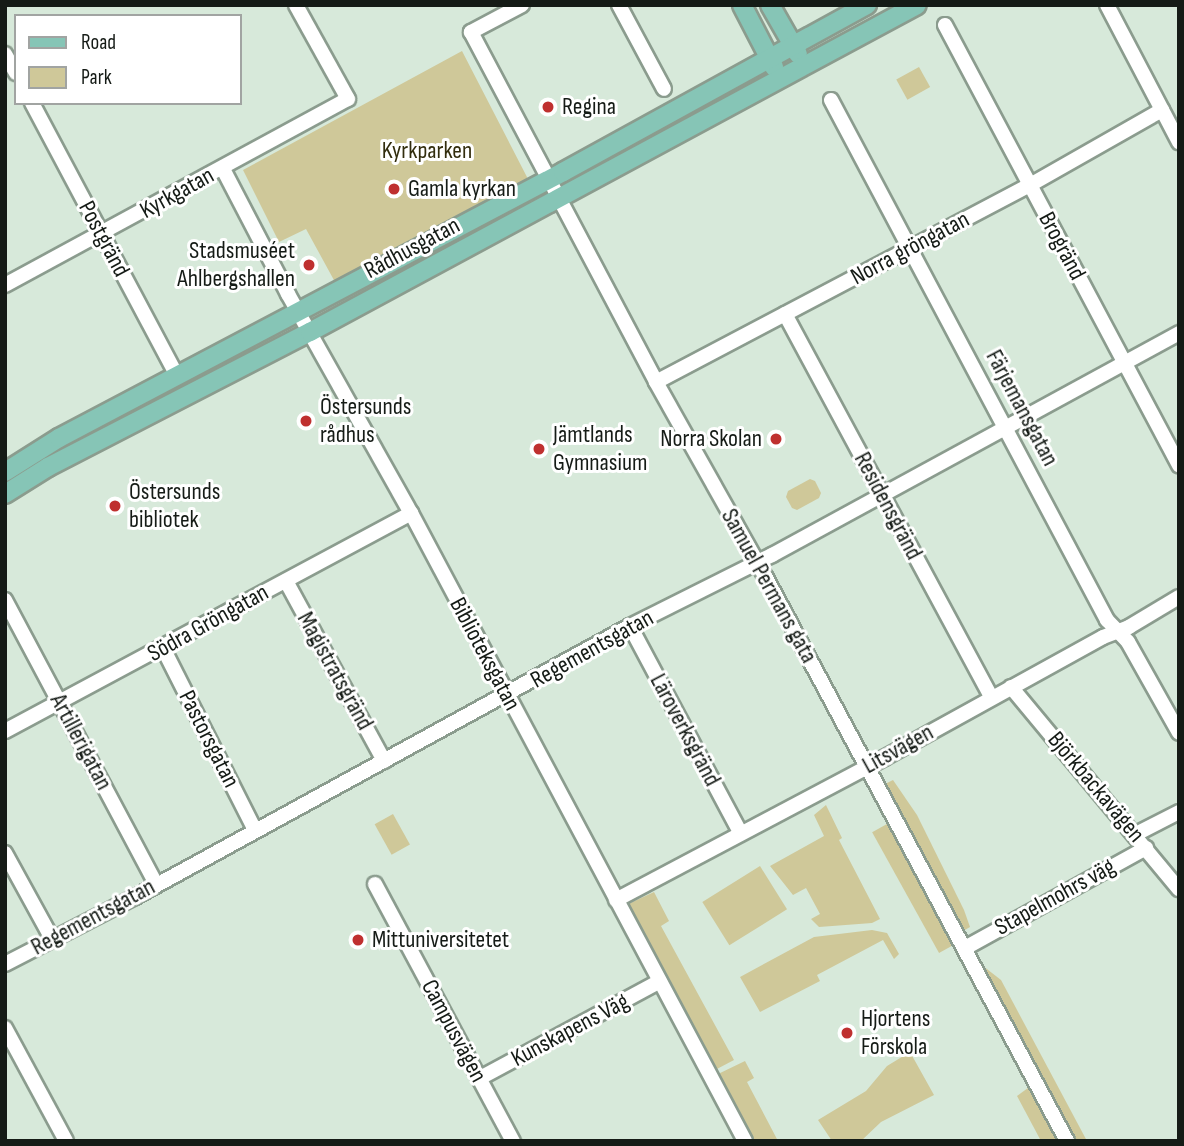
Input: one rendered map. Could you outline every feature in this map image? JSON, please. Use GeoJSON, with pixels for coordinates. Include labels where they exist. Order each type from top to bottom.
{"type":"FeatureCollection","features":[{"type":"Feature","properties":{"kind":"main road"},"geometry":{"type":"LineString","coordinates":[[742,5],[780,79]]}},
{"type":"Feature","properties":{"kind":"main road"},"geometry":{"type":"LineString","coordinates":[[770,5],[805,66]]}},
{"type":"Feature","properties":{"kind":"main road","name":"Rådhusgatan"},"geometry":{"type":"LineString","coordinates":[[5,472],[59,438],[176,374],[550,179],[867,5]]}},
{"type":"Feature","properties":{"kind":"main road","name":"Rådhusgatan"},"geometry":{"type":"LineString","coordinates":[[5,494],[48,467],[310,332],[917,5]]}},
{"type":"Feature","properties":{"kind":"street","name":"Kyrkgatan"},"geometry":{"type":"LineString","coordinates":[[5,285],[348,99],[296,5]]}},
{"type":"Feature","properties":{"kind":"street","name":"Samuel Permans gata"},"geometry":{"type":"LineString","coordinates":[[522,5],[471,32],[656,382],[757,562],[1067,1141]]}},
{"type":"Feature","properties":{"kind":"street"},"geometry":{"type":"LineString","coordinates":[[619,5],[664,89]]}},
{"type":"Feature","properties":{"kind":"street"},"geometry":{"type":"LineString","coordinates":[[1107,5],[1179,142]]}},
{"type":"Feature","properties":{"kind":"street","name":"Brogränd"},"geometry":{"type":"LineString","coordinates":[[945,26],[1179,466]]}},
{"type":"Feature","properties":{"kind":"street"},"geometry":{"type":"LineString","coordinates":[[5,54],[14,70]]}},
{"type":"Feature","properties":{"kind":"street","name":"Färjemansgatan"},"geometry":{"type":"LineString","coordinates":[[831,100],[1107,620],[1128,642],[1179,733]]}},
{"type":"Feature","properties":{"kind":"street","name":"Postgränd"},"geometry":{"type":"LineString","coordinates":[[33,105],[176,374]]}},
{"type":"Feature","properties":{"kind":"street","name":"Norra gröngatan"},"geometry":{"type":"LineString","coordinates":[[656,382],[1030,185],[1162,110]]}},
{"type":"Feature","properties":{"kind":"street","name":"Biblioteksgatan"},"geometry":{"type":"LineString","coordinates":[[223,169],[411,513],[745,1141]]}},
{"type":"Feature","properties":{"kind":"street","name":"Residensgränd"},"geometry":{"type":"LineString","coordinates":[[785,314],[991,697]]}},
{"type":"Feature","properties":{"kind":"street","name":"Regementsgatan"},"geometry":{"type":"LineString","coordinates":[[5,964],[1179,333]]}},
{"type":"Feature","properties":{"kind":"street","name":"Södra Gröngatan"},"geometry":{"type":"LineString","coordinates":[[5,731],[411,513]]}},
{"type":"Feature","properties":{"kind":"street","name":"Magistratsgränd"},"geometry":{"type":"LineString","coordinates":[[286,581],[384,761]]}},
{"type":"Feature","properties":{"kind":"street","name":"Litsvägen"},"geometry":{"type":"LineString","coordinates":[[616,900],[991,697],[1117,630],[1129,627],[1179,597]]}},
{"type":"Feature","properties":{"kind":"street","name":"Artillerigatan"},"geometry":{"type":"LineString","coordinates":[[5,600],[156,884]]}},
{"type":"Feature","properties":{"kind":"street","name":"Läroverksgränd"},"geometry":{"type":"LineString","coordinates":[[630,626],[740,832]]}},
{"type":"Feature","properties":{"kind":"street","name":"Pastorsgatan"},"geometry":{"type":"LineString","coordinates":[[163,648],[255,830]]}},
{"type":"Feature","properties":{"kind":"street","name":"Björkbackavägen"},"geometry":{"type":"LineString","coordinates":[[1011,687],[1136,834],[1179,889]]}},
{"type":"Feature","properties":{"kind":"street","name":"Stapelmohrs väg"},"geometry":{"type":"LineString","coordinates":[[1136,834],[1179,812]]}},
{"type":"Feature","properties":{"kind":"street","name":"Stapelmohrs väg"},"geometry":{"type":"LineString","coordinates":[[965,948],[1146,848]]}},
{"type":"Feature","properties":{"kind":"street"},"geometry":{"type":"LineString","coordinates":[[5,853],[52,939]]}},
{"type":"Feature","properties":{"kind":"street","name":"Campusvägen"},"geometry":{"type":"LineString","coordinates":[[375,884],[513,1141]]}},
{"type":"Feature","properties":{"kind":"street","name":"Kunskapens Väg"},"geometry":{"type":"LineString","coordinates":[[480,1078],[660,981]]}},
{"type":"Feature","properties":{"kind":"street"},"geometry":{"type":"LineString","coordinates":[[5,1028],[66,1141]]}},
{"type":"Feature","properties":{"kind":"green space","name":"Kyrkparken"},"geometry":{"type":"Polygon","coordinates":[[[462,51],[528,179],[335,282],[306,229],[279,242],[243,170],[462,51]]]}},
{"type":"Feature","properties":{"kind":"green space"},"geometry":{"type":"Polygon","coordinates":[[[919,67],[930,87],[907,100],[896,80],[919,67]]]}},
{"type":"Feature","properties":{"kind":"green space"},"geometry":{"type":"Polygon","coordinates":[[[810,479],[815,481],[821,493],[819,498],[797,510],[792,508],[786,497],[788,491],[810,479]]]}},
{"type":"Feature","properties":{"kind":"green space"},"geometry":{"type":"Polygon","coordinates":[[[893,780],[917,815],[964,910],[970,927],[963,931],[885,784],[893,780]]]}},
{"type":"Feature","properties":{"kind":"green space"},"geometry":{"type":"Polygon","coordinates":[[[826,805],[842,838],[839,840],[880,919],[872,923],[819,927],[811,919],[820,914],[806,888],[793,895],[770,866],[824,836],[814,815],[826,805]]]}},
{"type":"Feature","properties":{"kind":"green space"},"geometry":{"type":"Polygon","coordinates":[[[393,814],[410,845],[392,855],[375,824],[393,814]]]}},
{"type":"Feature","properties":{"kind":"green space"},"geometry":{"type":"Polygon","coordinates":[[[887,824],[954,945],[939,953],[872,832],[887,824]]]}},
{"type":"Feature","properties":{"kind":"green space"},"geometry":{"type":"Polygon","coordinates":[[[760,866],[787,909],[729,945],[702,902],[760,866]]]}},
{"type":"Feature","properties":{"kind":"green space"},"geometry":{"type":"Polygon","coordinates":[[[654,892],[669,921],[661,926],[734,1060],[715,1070],[624,906],[654,892]]]}},
{"type":"Feature","properties":{"kind":"green space"},"geometry":{"type":"Polygon","coordinates":[[[872,930],[887,933],[899,954],[894,959],[883,940],[817,975],[820,981],[760,1012],[740,977],[814,937],[872,930]]]}},
{"type":"Feature","properties":{"kind":"green space"},"geometry":{"type":"Polygon","coordinates":[[[983,966],[1001,980],[1087,1141],[1072,1141],[979,967],[983,966]]]}},
{"type":"Feature","properties":{"kind":"green space"},"geometry":{"type":"Polygon","coordinates":[[[910,1052],[934,1095],[881,1122],[861,1141],[832,1141],[818,1120],[866,1091],[887,1066],[910,1052]]]}},
{"type":"Feature","properties":{"kind":"green space"},"geometry":{"type":"Polygon","coordinates":[[[745,1061],[754,1078],[747,1082],[778,1141],[751,1141],[716,1075],[745,1061]]]}},
{"type":"Feature","properties":{"kind":"green space"},"geometry":{"type":"Polygon","coordinates":[[[1032,1085],[1062,1141],[1041,1141],[1017,1096],[1032,1085]]]}},
{"type":"Feature","properties":{"kind":"place","name":"Regina"},"geometry":{"type":"Point","coordinates":[548,107]}},
{"type":"Feature","properties":{"kind":"place","name":"Gamla kyrkan"},"geometry":{"type":"Point","coordinates":[394,189]}},
{"type":"Feature","properties":{"kind":"place","name":"Stadsmuséet Ahlbergshallen"},"geometry":{"type":"Point","coordinates":[309,265]}},
{"type":"Feature","properties":{"kind":"place","name":"Östersunds rådhus"},"geometry":{"type":"Point","coordinates":[306,421]}},
{"type":"Feature","properties":{"kind":"place","name":"Norra Skolan"},"geometry":{"type":"Point","coordinates":[776,439]}},
{"type":"Feature","properties":{"kind":"place","name":"Jämtlands Gymnasium"},"geometry":{"type":"Point","coordinates":[539,449]}},
{"type":"Feature","properties":{"kind":"place","name":"Östersunds bibliotek"},"geometry":{"type":"Point","coordinates":[115,506]}},
{"type":"Feature","properties":{"kind":"place","name":"Mittuniversitetet"},"geometry":{"type":"Point","coordinates":[358,940]}},
{"type":"Feature","properties":{"kind":"place","name":"Hjortens Förskola"},"geometry":{"type":"Point","coordinates":[847,1033]}}]}
